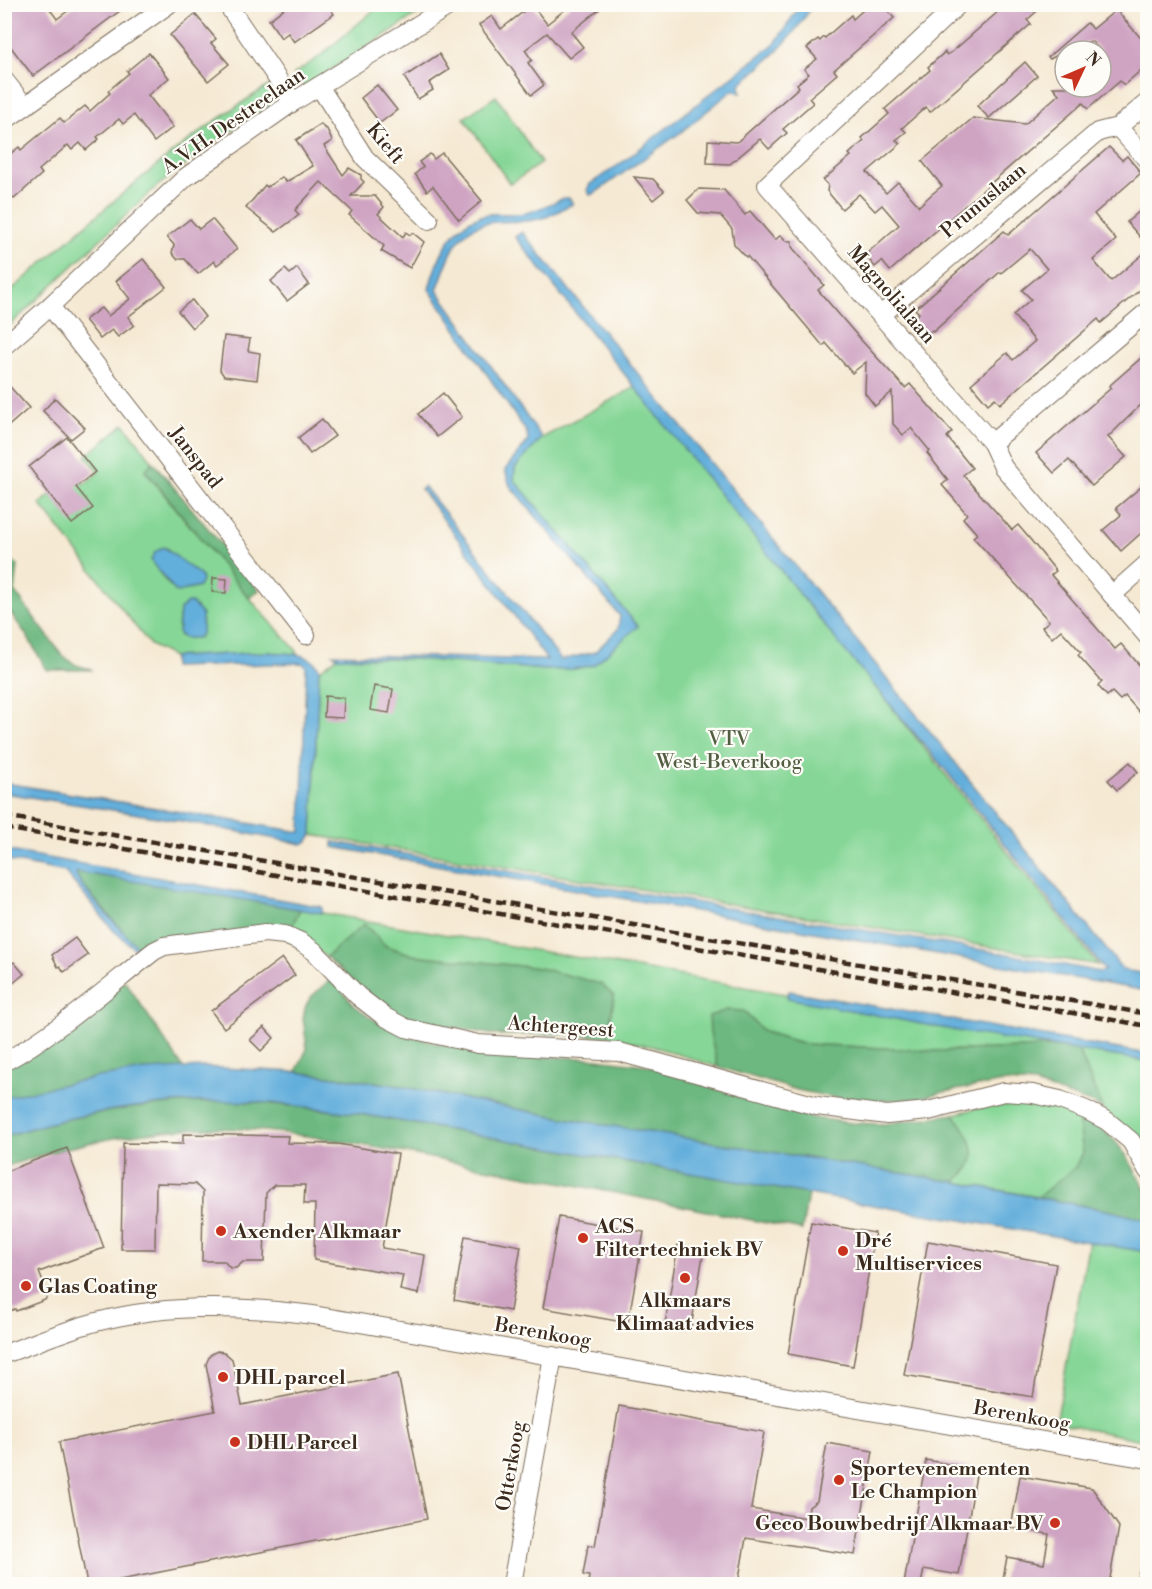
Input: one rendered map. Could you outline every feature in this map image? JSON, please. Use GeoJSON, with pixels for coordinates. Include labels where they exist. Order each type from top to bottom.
{"type":"FeatureCollection","features":[{"type":"Feature","properties":{"kind":"street"},"geometry":{"type":"LineString","coordinates":[[4,121],[169,4]]}},
{"type":"Feature","properties":{"kind":"street"},"geometry":{"type":"LineString","coordinates":[[227,4],[293,102]]}},
{"type":"Feature","properties":{"kind":"street","name":"Magnolialaan"},"geometry":{"type":"LineString","coordinates":[[959,4],[766,185],[992,443],[1003,467],[1148,637]]}},
{"type":"Feature","properties":{"kind":"street","name":"A.V.H. Destreelaan"},"geometry":{"type":"LineString","coordinates":[[4,346],[50,306],[186,177],[293,102],[447,5]]}},
{"type":"Feature","properties":{"kind":"street"},"geometry":{"type":"LineString","coordinates":[[4,80],[25,106]]}},
{"type":"Feature","properties":{"kind":"street","name":"Kieft"},"geometry":{"type":"LineString","coordinates":[[319,86],[365,158],[429,220]]}},
{"type":"Feature","properties":{"kind":"street","name":"Prunuslaan"},"geometry":{"type":"LineString","coordinates":[[881,315],[1098,132],[1118,128],[1148,102]]}},
{"type":"Feature","properties":{"kind":"street"},"geometry":{"type":"LineString","coordinates":[[1118,128],[1148,161]]}},
{"type":"Feature","properties":{"kind":"street","name":"Janspad"},"geometry":{"type":"LineString","coordinates":[[50,306],[306,635]]}},
{"type":"Feature","properties":{"kind":"street"},"geometry":{"type":"LineString","coordinates":[[992,443],[1148,310]]}},
{"type":"Feature","properties":{"kind":"street"},"geometry":{"type":"LineString","coordinates":[[1112,595],[1148,563]]}},
{"type":"Feature","properties":{"kind":"street","name":"Achtergeest"},"geometry":{"type":"LineString","coordinates":[[4,1062],[29,1047],[154,951],[164,946],[274,933],[302,942],[358,996],[385,1017],[406,1028],[478,1044],[619,1052],[818,1106],[887,1115],[928,1111],[1004,1092],[1033,1094],[1069,1103],[1107,1121],[1131,1141],[1148,1171]]}},
{"type":"Feature","properties":{"kind":"street","name":"Berenkoog"},"geometry":{"type":"LineString","coordinates":[[4,1354],[82,1326],[123,1316],[206,1307],[239,1307],[313,1315],[1148,1460]]}},
{"type":"Feature","properties":{"kind":"street","name":"Otterkoog"},"geometry":{"type":"LineString","coordinates":[[512,1584],[553,1356]]}},
{"type":"Feature","properties":{"kind":"street"},"geometry":{"type":"LineString","coordinates":[[1145,1584],[1148,1573]]}},
{"type":"Feature","properties":{"kind":"green space"},"geometry":{"type":"Polygon","coordinates":[[[380,5],[432,5],[304,87],[294,74],[319,57],[380,5]]]}},
{"type":"Feature","properties":{"kind":"green space"},"geometry":{"type":"Polygon","coordinates":[[[270,85],[279,99],[218,140],[155,188],[5,330],[5,296],[166,158],[234,108],[270,85]]]}},
{"type":"Feature","properties":{"kind":"green space"},"geometry":{"type":"Polygon","coordinates":[[[496,96],[541,163],[510,184],[464,118],[496,96]]]}},
{"type":"Feature","properties":{"kind":"green space","name":"VTV West-Beverkoog"},"geometry":{"type":"Polygon","coordinates":[[[635,387],[1098,965],[312,835],[319,671],[337,657],[417,659],[545,670],[574,669],[637,627],[514,480],[515,468],[542,438],[635,387]]]}},
{"type":"Feature","properties":{"kind":"green space"},"geometry":{"type":"Polygon","coordinates":[[[124,424],[153,462],[145,471],[249,598],[297,651],[297,655],[268,652],[173,657],[150,645],[40,504],[75,474],[84,484],[99,472],[86,456],[124,424]],[[167,548],[154,565],[168,584],[176,590],[199,587],[197,573],[177,559],[167,548]],[[180,610],[178,628],[180,636],[200,637],[180,610]]]}},
{"type":"Feature","properties":{"kind":"green space"},"geometry":{"type":"Polygon","coordinates":[[[153,462],[259,590],[249,598],[145,470],[153,462]]]}},
{"type":"Feature","properties":{"kind":"green space"},"geometry":{"type":"Polygon","coordinates":[[[5,556],[18,565],[15,592],[62,655],[76,665],[93,670],[47,670],[5,605],[5,556]]]}},
{"type":"Feature","properties":{"kind":"green space"},"geometry":{"type":"Polygon","coordinates":[[[80,871],[300,909],[290,930],[142,953],[83,886],[76,874],[80,871]]]}},
{"type":"Feature","properties":{"kind":"green space"},"geometry":{"type":"Polygon","coordinates":[[[300,909],[785,994],[968,1030],[1077,1046],[937,1051],[806,1044],[764,1032],[743,1011],[710,1033],[718,1067],[655,1047],[608,1037],[614,996],[540,968],[413,955],[386,946],[377,938],[326,957],[290,930],[300,909]]]}},
{"type":"Feature","properties":{"kind":"green space"},"geometry":{"type":"Polygon","coordinates":[[[364,924],[386,946],[413,955],[540,968],[601,984],[614,996],[608,1037],[557,1034],[495,1035],[422,1022],[393,1012],[365,992],[326,957],[364,924]]]}},
{"type":"Feature","properties":{"kind":"green space"},"geometry":{"type":"Polygon","coordinates":[[[331,979],[355,1006],[371,1018],[386,1027],[439,1044],[514,1056],[589,1058],[646,1065],[773,1108],[815,1118],[884,1124],[954,1114],[970,1140],[972,1161],[968,1170],[955,1182],[563,1118],[389,1084],[296,1072],[307,1049],[303,1017],[306,1005],[311,997],[331,979]]]}},
{"type":"Feature","properties":{"kind":"green space"},"geometry":{"type":"Polygon","coordinates":[[[125,981],[184,1069],[145,1070],[5,1097],[5,1069],[125,981]]]}},
{"type":"Feature","properties":{"kind":"green space"},"geometry":{"type":"Polygon","coordinates":[[[727,1010],[743,1011],[764,1032],[806,1044],[937,1051],[1077,1046],[1103,1110],[1094,1104],[1035,1084],[1004,1082],[938,1093],[918,1099],[870,1101],[836,1098],[797,1090],[718,1067],[710,1033],[709,1016],[727,1010]]]}},
{"type":"Feature","properties":{"kind":"green space"},"geometry":{"type":"Polygon","coordinates":[[[1077,1046],[1147,1061],[1147,1157],[1103,1110],[1077,1046]]]}},
{"type":"Feature","properties":{"kind":"green space"},"geometry":{"type":"Polygon","coordinates":[[[217,1101],[257,1102],[360,1114],[808,1194],[802,1230],[355,1144],[269,1131],[211,1128],[151,1132],[60,1150],[5,1167],[5,1136],[58,1121],[110,1111],[162,1104],[217,1101]]]}},
{"type":"Feature","properties":{"kind":"green space"},"geometry":{"type":"Polygon","coordinates":[[[1027,1103],[1048,1106],[1078,1116],[1083,1153],[1075,1168],[1038,1197],[955,1182],[970,1167],[954,1114],[982,1107],[1027,1103]]]}},
{"type":"Feature","properties":{"kind":"green space"},"geometry":{"type":"Polygon","coordinates":[[[1078,1116],[1101,1128],[1126,1155],[1147,1192],[1147,1220],[1038,1197],[1075,1167],[1083,1153],[1078,1116]]]}},
{"type":"Feature","properties":{"kind":"green space"},"geometry":{"type":"Polygon","coordinates":[[[1089,1241],[1147,1252],[1147,1441],[1056,1423],[1089,1241]]]}},
{"type":"Feature","properties":{"kind":"water"},"geometry":{"type":"Polygon","coordinates":[[[801,4],[812,5],[789,38],[740,84],[741,93],[733,90],[680,133],[590,195],[587,190],[590,184],[620,164],[776,42],[801,4]]]}},
{"type":"Feature","properties":{"kind":"water"},"geometry":{"type":"Polygon","coordinates":[[[569,198],[573,204],[547,217],[531,221],[486,223],[466,233],[451,254],[437,290],[542,438],[515,468],[514,480],[638,626],[594,665],[574,669],[545,670],[417,659],[337,657],[333,654],[547,660],[421,489],[424,486],[561,660],[595,652],[618,629],[620,616],[510,486],[505,470],[528,441],[527,433],[429,289],[441,255],[454,234],[463,225],[484,215],[525,213],[569,198]]]}},
{"type":"Feature","properties":{"kind":"water"},"geometry":{"type":"Polygon","coordinates":[[[522,232],[1123,970],[1147,974],[1147,991],[333,847],[333,842],[1013,955],[1100,972],[1105,970],[947,772],[841,646],[515,237],[522,232]]]}},
{"type":"Feature","properties":{"kind":"water"},"geometry":{"type":"Polygon","coordinates":[[[164,547],[201,576],[202,581],[199,587],[175,591],[151,560],[155,552],[164,547]]]}},
{"type":"Feature","properties":{"kind":"water"},"geometry":{"type":"Polygon","coordinates":[[[187,603],[192,603],[202,615],[202,632],[198,638],[184,638],[178,633],[180,610],[187,603]]]}},
{"type":"Feature","properties":{"kind":"water"},"geometry":{"type":"Polygon","coordinates":[[[268,652],[303,656],[319,668],[312,835],[307,842],[302,844],[182,821],[5,793],[5,783],[301,832],[306,666],[302,663],[173,667],[173,657],[268,652]]]}},
{"type":"Feature","properties":{"kind":"water"},"geometry":{"type":"Polygon","coordinates":[[[4,850],[322,907],[322,913],[77,872],[80,882],[104,912],[139,948],[136,950],[113,930],[65,872],[5,860],[4,850]]]}},
{"type":"Feature","properties":{"kind":"water"},"geometry":{"type":"Polygon","coordinates":[[[789,991],[1147,1054],[1147,1061],[963,1032],[787,998],[789,991]]]}},
{"type":"Feature","properties":{"kind":"water"},"geometry":{"type":"Polygon","coordinates":[[[203,1067],[296,1072],[389,1084],[563,1118],[955,1182],[1111,1211],[1147,1220],[1147,1252],[360,1114],[282,1104],[224,1101],[160,1104],[66,1119],[5,1136],[5,1097],[98,1077],[145,1070],[203,1067]]]}},
{"type":"Feature","properties":{"kind":"building"},"geometry":{"type":"Polygon","coordinates":[[[4,4],[46,4],[57,19],[77,4],[129,4],[33,76],[4,38],[4,4]]]}},
{"type":"Feature","properties":{"kind":"building"},"geometry":{"type":"Polygon","coordinates":[[[290,4],[327,4],[334,14],[294,42],[288,33],[281,38],[269,20],[290,4]]]}},
{"type":"Feature","properties":{"kind":"building"},"geometry":{"type":"Polygon","coordinates":[[[572,4],[606,4],[571,32],[583,47],[569,58],[547,33],[525,50],[532,60],[528,63],[544,85],[531,95],[479,25],[492,16],[501,29],[532,5],[547,24],[572,4]]]}},
{"type":"Feature","properties":{"kind":"building"},"geometry":{"type":"Polygon","coordinates":[[[870,4],[882,4],[894,18],[834,70],[837,74],[809,98],[813,103],[783,129],[787,133],[769,149],[760,139],[730,164],[707,163],[708,140],[737,142],[799,87],[797,84],[809,74],[804,69],[817,59],[807,48],[818,39],[820,41],[825,38],[851,15],[853,19],[870,4]]]}},
{"type":"Feature","properties":{"kind":"building"},"geometry":{"type":"Polygon","coordinates":[[[1007,4],[1045,4],[1027,20],[1031,24],[930,112],[926,107],[902,128],[906,132],[896,140],[900,144],[867,172],[886,193],[898,182],[919,206],[942,186],[922,161],[973,118],[1025,124],[1053,99],[1099,99],[1088,109],[1083,103],[890,271],[882,261],[875,267],[865,255],[899,225],[882,205],[875,211],[859,194],[842,209],[827,191],[828,185],[823,180],[851,156],[849,154],[864,141],[862,138],[889,114],[885,109],[930,70],[928,67],[945,52],[947,55],[1007,4]]]}},
{"type":"Feature","properties":{"kind":"building"},"geometry":{"type":"Polygon","coordinates":[[[1116,10],[1148,46],[1148,64],[1124,85],[1120,81],[1113,87],[1113,39],[1069,39],[1087,23],[1093,29],[1116,10]]]}},
{"type":"Feature","properties":{"kind":"building"},"geometry":{"type":"Polygon","coordinates":[[[195,14],[216,39],[211,43],[229,64],[208,81],[170,35],[195,14]]]}},
{"type":"Feature","properties":{"kind":"building"},"geometry":{"type":"Polygon","coordinates":[[[149,53],[169,78],[148,95],[173,127],[154,142],[134,115],[123,124],[119,119],[97,137],[99,139],[86,150],[80,143],[72,150],[68,145],[39,170],[42,174],[14,199],[4,187],[4,159],[19,147],[21,150],[60,118],[64,123],[85,106],[90,111],[129,73],[127,71],[149,53]]]}},
{"type":"Feature","properties":{"kind":"building"},"geometry":{"type":"Polygon","coordinates":[[[439,54],[449,70],[429,83],[433,90],[418,99],[404,77],[439,54]]]}},
{"type":"Feature","properties":{"kind":"building"},"geometry":{"type":"Polygon","coordinates":[[[1025,62],[1037,76],[989,118],[977,106],[1025,62]]]}},
{"type":"Feature","properties":{"kind":"building"},"geometry":{"type":"Polygon","coordinates":[[[377,85],[397,110],[380,123],[361,98],[377,85]]]}},
{"type":"Feature","properties":{"kind":"building"},"geometry":{"type":"Polygon","coordinates":[[[321,124],[327,129],[332,141],[324,146],[343,175],[349,168],[361,175],[364,182],[351,196],[375,196],[384,207],[378,214],[403,237],[406,232],[410,235],[413,233],[424,242],[410,268],[381,251],[384,246],[349,215],[352,211],[321,182],[295,210],[299,215],[276,232],[246,208],[265,185],[267,187],[282,177],[286,182],[313,166],[296,140],[321,124]]]}},
{"type":"Feature","properties":{"kind":"building"},"geometry":{"type":"Polygon","coordinates":[[[1109,147],[1122,160],[1127,156],[1141,173],[1094,214],[1116,240],[1093,260],[1111,281],[1148,250],[1148,283],[1101,323],[1098,319],[1000,404],[995,398],[988,404],[971,384],[1007,353],[1013,360],[1035,341],[1013,315],[1031,299],[1022,290],[1047,269],[1030,249],[927,335],[913,319],[919,313],[915,309],[1004,231],[1008,235],[1109,147]]]}},
{"type":"Feature","properties":{"kind":"building"},"geometry":{"type":"Polygon","coordinates":[[[442,153],[482,201],[459,220],[433,186],[427,191],[415,174],[423,167],[419,162],[430,154],[434,159],[442,153]]]}},
{"type":"Feature","properties":{"kind":"building"},"geometry":{"type":"Polygon","coordinates":[[[634,177],[653,179],[664,191],[653,200],[634,177]]]}},
{"type":"Feature","properties":{"kind":"building"},"geometry":{"type":"Polygon","coordinates":[[[699,189],[724,190],[745,215],[750,211],[775,240],[781,235],[786,241],[792,241],[792,247],[824,285],[818,290],[905,388],[910,384],[952,432],[947,437],[972,468],[963,475],[1012,530],[1018,525],[1056,571],[1051,575],[1115,649],[1121,644],[1148,675],[1148,722],[1125,696],[1120,700],[1112,692],[1107,696],[1098,686],[1102,682],[1078,655],[1081,652],[1061,630],[1052,638],[1042,627],[1049,621],[973,537],[977,534],[963,518],[967,514],[942,485],[948,480],[927,453],[930,451],[911,428],[903,435],[893,424],[892,392],[875,406],[865,393],[866,362],[852,373],[826,343],[823,346],[747,256],[734,244],[732,229],[720,215],[698,213],[687,200],[699,189]]]}},
{"type":"Feature","properties":{"kind":"building"},"geometry":{"type":"Polygon","coordinates":[[[1148,204],[1148,246],[1127,222],[1148,204]]]}},
{"type":"Feature","properties":{"kind":"building"},"geometry":{"type":"Polygon","coordinates":[[[190,219],[199,229],[212,219],[237,249],[217,265],[214,261],[198,274],[185,259],[177,259],[172,253],[174,245],[167,237],[190,219]]]}},
{"type":"Feature","properties":{"kind":"building"},"geometry":{"type":"Polygon","coordinates":[[[143,259],[166,287],[128,317],[134,325],[118,337],[112,330],[100,339],[85,320],[101,308],[108,316],[130,299],[116,281],[143,259]]]}},
{"type":"Feature","properties":{"kind":"building"},"geometry":{"type":"Polygon","coordinates":[[[297,268],[309,284],[287,301],[271,281],[285,269],[290,274],[297,268]]]}},
{"type":"Feature","properties":{"kind":"building"},"geometry":{"type":"Polygon","coordinates":[[[192,300],[205,317],[192,328],[178,311],[192,300]]]}},
{"type":"Feature","properties":{"kind":"building"},"geometry":{"type":"Polygon","coordinates":[[[224,336],[250,339],[248,351],[260,353],[257,380],[224,376],[220,370],[224,336]]]}},
{"type":"Feature","properties":{"kind":"building"},"geometry":{"type":"Polygon","coordinates":[[[1148,352],[1148,398],[1108,437],[1126,457],[1092,486],[1069,460],[1054,473],[1036,453],[1111,388],[1109,386],[1148,352]]]}},
{"type":"Feature","properties":{"kind":"building"},"geometry":{"type":"Polygon","coordinates":[[[4,380],[29,408],[4,430],[4,380]]]}},
{"type":"Feature","properties":{"kind":"building"},"geometry":{"type":"Polygon","coordinates":[[[443,393],[462,417],[437,437],[418,414],[443,393]]]}},
{"type":"Feature","properties":{"kind":"building"},"geometry":{"type":"Polygon","coordinates":[[[55,398],[85,428],[71,439],[43,411],[55,398]]]}},
{"type":"Feature","properties":{"kind":"building"},"geometry":{"type":"Polygon","coordinates":[[[322,419],[335,436],[310,454],[298,438],[322,419]]]}},
{"type":"Feature","properties":{"kind":"building"},"geometry":{"type":"Polygon","coordinates":[[[67,437],[95,472],[76,487],[93,508],[72,524],[29,467],[67,437]]]}},
{"type":"Feature","properties":{"kind":"building"},"geometry":{"type":"Polygon","coordinates":[[[1148,481],[1148,527],[1121,551],[1103,530],[1121,515],[1116,508],[1148,481]]]}},
{"type":"Feature","properties":{"kind":"building"},"geometry":{"type":"Polygon","coordinates":[[[213,578],[227,579],[226,593],[212,592],[213,578]]]}},
{"type":"Feature","properties":{"kind":"building"},"geometry":{"type":"Polygon","coordinates":[[[374,686],[393,689],[389,713],[370,710],[374,686]]]}},
{"type":"Feature","properties":{"kind":"building"},"geometry":{"type":"Polygon","coordinates":[[[325,696],[344,698],[343,718],[324,717],[325,696]]]}},
{"type":"Feature","properties":{"kind":"building"},"geometry":{"type":"Polygon","coordinates":[[[1130,762],[1138,772],[1117,790],[1108,780],[1130,762]]]}},
{"type":"Feature","properties":{"kind":"building"},"geometry":{"type":"Polygon","coordinates":[[[75,938],[88,955],[64,972],[60,966],[58,967],[52,955],[75,938]]]}},
{"type":"Feature","properties":{"kind":"building"},"geometry":{"type":"Polygon","coordinates":[[[282,958],[295,975],[224,1028],[211,1011],[282,958]]]}},
{"type":"Feature","properties":{"kind":"building"},"geometry":{"type":"Polygon","coordinates":[[[14,962],[24,974],[11,985],[4,977],[4,970],[14,962]]]}},
{"type":"Feature","properties":{"kind":"building"},"geometry":{"type":"Polygon","coordinates":[[[264,1027],[274,1038],[261,1051],[250,1040],[264,1027]]]}},
{"type":"Feature","properties":{"kind":"building"},"geometry":{"type":"Polygon","coordinates":[[[183,1134],[288,1136],[287,1143],[338,1144],[398,1154],[382,1248],[425,1255],[419,1294],[400,1290],[403,1275],[314,1260],[315,1204],[304,1204],[305,1185],[274,1185],[266,1193],[264,1262],[243,1262],[236,1268],[230,1268],[224,1261],[202,1261],[203,1192],[195,1184],[156,1183],[155,1249],[121,1249],[123,1143],[183,1144],[183,1134]]]}},
{"type":"Feature","properties":{"kind":"building"},"geometry":{"type":"Polygon","coordinates":[[[67,1148],[104,1248],[39,1272],[48,1295],[45,1300],[4,1313],[4,1172],[67,1148]]]}},
{"type":"Feature","properties":{"kind":"building"},"geometry":{"type":"Polygon","coordinates":[[[559,1217],[644,1232],[628,1323],[543,1308],[559,1217]]]}},
{"type":"Feature","properties":{"kind":"building"},"geometry":{"type":"Polygon","coordinates":[[[811,1222],[875,1233],[853,1366],[788,1354],[811,1222]]]}},
{"type":"Feature","properties":{"kind":"building"},"geometry":{"type":"Polygon","coordinates":[[[465,1236],[521,1246],[510,1311],[454,1300],[465,1236]]]}},
{"type":"Feature","properties":{"kind":"building"},"geometry":{"type":"Polygon","coordinates":[[[928,1241],[1056,1264],[1033,1397],[904,1375],[928,1241]]]}},
{"type":"Feature","properties":{"kind":"building"},"geometry":{"type":"Polygon","coordinates":[[[678,1245],[704,1249],[691,1328],[665,1324],[678,1245]]]}},
{"type":"Feature","properties":{"kind":"building"},"geometry":{"type":"Polygon","coordinates":[[[217,1351],[224,1352],[232,1359],[242,1405],[398,1374],[427,1519],[100,1584],[87,1584],[59,1442],[215,1411],[206,1364],[210,1355],[217,1351]]]}},
{"type":"Feature","properties":{"kind":"building"},"geometry":{"type":"Polygon","coordinates":[[[619,1406],[764,1432],[751,1509],[807,1518],[809,1507],[817,1501],[827,1443],[873,1451],[855,1555],[746,1538],[738,1584],[588,1584],[589,1576],[583,1575],[588,1545],[595,1546],[619,1406]]]}},
{"type":"Feature","properties":{"kind":"building"},"geometry":{"type":"Polygon","coordinates":[[[926,1460],[977,1469],[959,1575],[924,1569],[921,1584],[904,1584],[926,1460]]]}},
{"type":"Feature","properties":{"kind":"building"},"geometry":{"type":"Polygon","coordinates":[[[1020,1476],[1092,1488],[1119,1527],[1109,1584],[1002,1584],[1007,1557],[1044,1564],[1049,1534],[1011,1528],[1020,1476]]]}},
{"type":"Feature","properties":{"kind":"railway"},"geometry":{"type":"LineString","coordinates":[[4,816],[1148,1014]]}},
{"type":"Feature","properties":{"kind":"railway"},"geometry":{"type":"LineString","coordinates":[[4,828],[1148,1026]]}},
{"type":"Feature","properties":{"kind":"place","name":"Axender Alkmaar"},"geometry":{"type":"Point","coordinates":[221,1231]}},
{"type":"Feature","properties":{"kind":"place","name":"ACS Filtertechniek BV"},"geometry":{"type":"Point","coordinates":[583,1238]}},
{"type":"Feature","properties":{"kind":"place","name":"Dré Multiservices"},"geometry":{"type":"Point","coordinates":[843,1251]}},
{"type":"Feature","properties":{"kind":"place","name":"Alkmaars Klimaat advies"},"geometry":{"type":"Point","coordinates":[685,1278]}},
{"type":"Feature","properties":{"kind":"place","name":"Glas Coating"},"geometry":{"type":"Point","coordinates":[26,1286]}},
{"type":"Feature","properties":{"kind":"place","name":"DHL parcel"},"geometry":{"type":"Point","coordinates":[223,1377]}},
{"type":"Feature","properties":{"kind":"place","name":"DHL Parcel"},"geometry":{"type":"Point","coordinates":[235,1442]}},
{"type":"Feature","properties":{"kind":"place","name":"Sportevenementen Le Champion"},"geometry":{"type":"Point","coordinates":[839,1480]}},
{"type":"Feature","properties":{"kind":"place","name":"Geco Bouwbedrijf Alkmaar BV"},"geometry":{"type":"Point","coordinates":[1055,1523]}}]}
